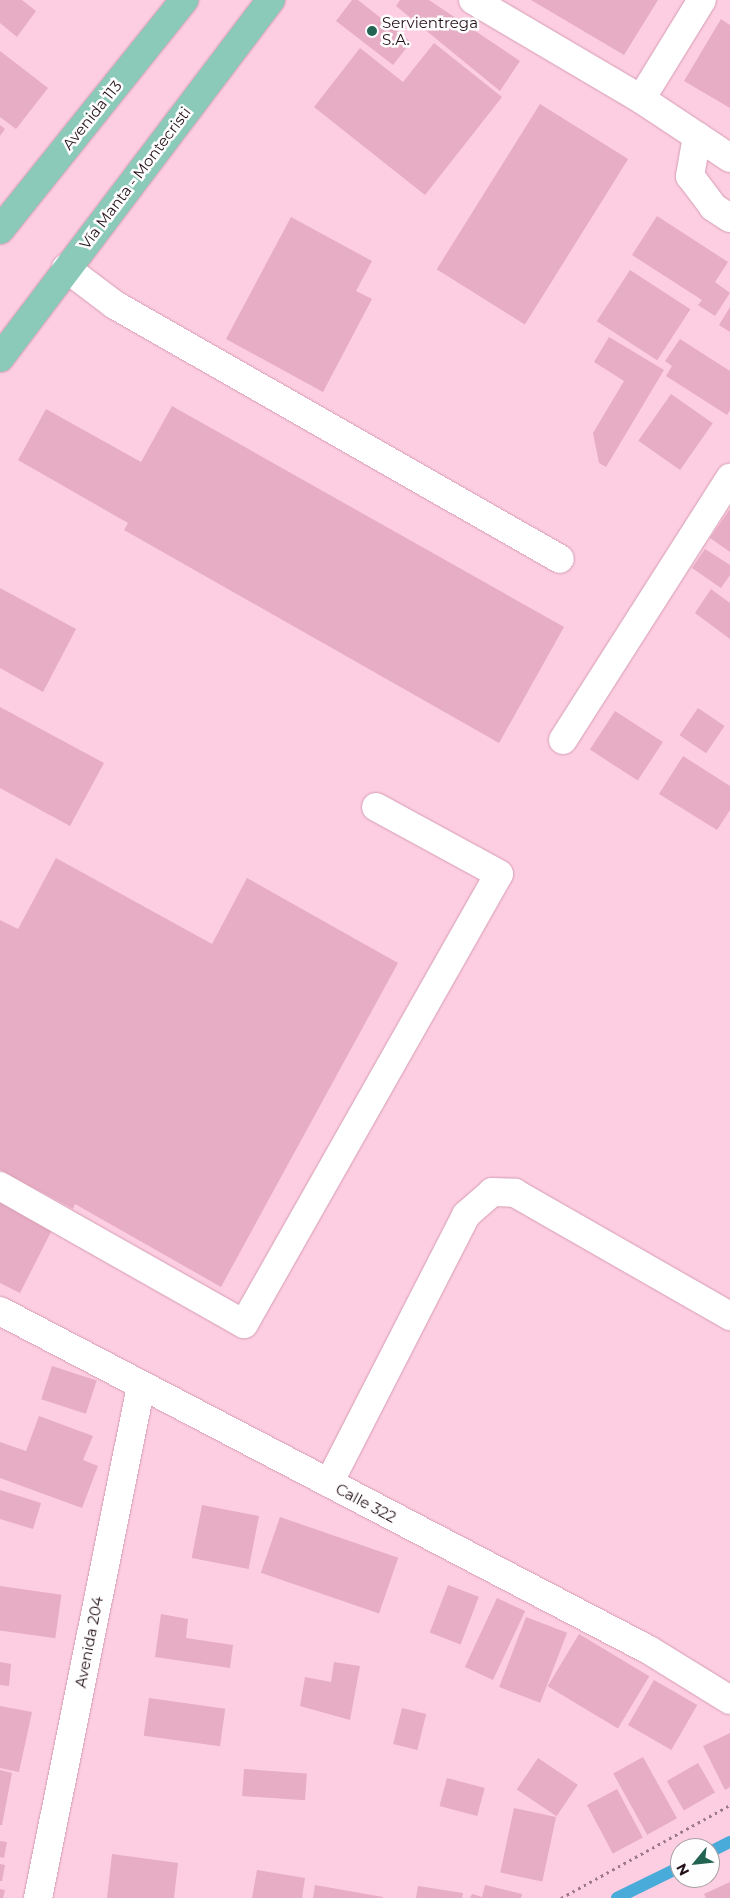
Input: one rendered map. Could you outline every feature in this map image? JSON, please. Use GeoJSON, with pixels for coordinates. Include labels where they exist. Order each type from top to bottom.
{"type":"FeatureCollection","features":[{"type":"Feature","properties":{"kind":"main road","name":"Avenida 113"},"geometry":{"type":"LineString","coordinates":[[0,230],[184,0]]}},
{"type":"Feature","properties":{"kind":"main road","name":"Vía Manta - Montecristi"},"geometry":{"type":"LineString","coordinates":[[0,358],[261,3]]}},
{"type":"Feature","properties":{"kind":"street"},"geometry":{"type":"LineString","coordinates":[[473,0],[641,99],[730,158]]}},
{"type":"Feature","properties":{"kind":"street"},"geometry":{"type":"LineString","coordinates":[[641,99],[702,0]]}},
{"type":"Feature","properties":{"kind":"street"},"geometry":{"type":"LineString","coordinates":[[697,136],[690,176],[713,207],[730,218]]}},
{"type":"Feature","properties":{"kind":"street"},"geometry":{"type":"LineString","coordinates":[[66,268],[115,305],[560,559]]}},
{"type":"Feature","properties":{"kind":"street"},"geometry":{"type":"LineString","coordinates":[[564,740],[730,478]]}},
{"type":"Feature","properties":{"kind":"street"},"geometry":{"type":"LineString","coordinates":[[0,1186],[244,1324],[499,874],[376,807]]}},
{"type":"Feature","properties":{"kind":"street"},"geometry":{"type":"LineString","coordinates":[[329,1483],[466,1215],[492,1192],[515,1193],[730,1316]]}},
{"type":"Feature","properties":{"kind":"street","name":"Calle 322"},"geometry":{"type":"LineString","coordinates":[[0,1311],[649,1650],[730,1700]]}},
{"type":"Feature","properties":{"kind":"street","name":"Avenida 204"},"geometry":{"type":"LineString","coordinates":[[38,1898],[141,1386]]}},
{"type":"Feature","properties":{"kind":"path"},"geometry":{"type":"LineString","coordinates":[[561,1898],[730,1805]]}},
{"type":"Feature","properties":{"kind":"building"},"geometry":{"type":"Polygon","coordinates":[[[0,0],[22,0],[36,11],[17,37],[0,23],[0,0]]]}},
{"type":"Feature","properties":{"kind":"building"},"geometry":{"type":"Polygon","coordinates":[[[352,0],[358,0],[411,42],[393,65],[336,21],[352,0]]]}},
{"type":"Feature","properties":{"kind":"building"},"geometry":{"type":"Polygon","coordinates":[[[400,0],[429,0],[520,61],[500,91],[396,6],[400,0]]]}},
{"type":"Feature","properties":{"kind":"building"},"geometry":{"type":"Polygon","coordinates":[[[531,0],[658,0],[624,55],[531,0]]]}},
{"type":"Feature","properties":{"kind":"building"},"geometry":{"type":"Polygon","coordinates":[[[721,19],[730,25],[730,108],[684,81],[721,19]]]}},
{"type":"Feature","properties":{"kind":"building"},"geometry":{"type":"Polygon","coordinates":[[[434,43],[502,97],[425,195],[314,107],[360,48],[403,82],[434,43]]]}},
{"type":"Feature","properties":{"kind":"building"},"geometry":{"type":"Polygon","coordinates":[[[0,51],[48,88],[16,129],[0,117],[0,51]]]}},
{"type":"Feature","properties":{"kind":"building"},"geometry":{"type":"Polygon","coordinates":[[[540,104],[628,159],[525,324],[437,269],[540,104]]]}},
{"type":"Feature","properties":{"kind":"building"},"geometry":{"type":"Polygon","coordinates":[[[0,125],[5,129],[0,136],[0,125]]]}},
{"type":"Feature","properties":{"kind":"building"},"geometry":{"type":"Polygon","coordinates":[[[657,216],[728,262],[715,282],[730,293],[715,316],[698,305],[702,300],[632,255],[657,216]]]}},
{"type":"Feature","properties":{"kind":"building"},"geometry":{"type":"Polygon","coordinates":[[[291,217],[372,261],[356,291],[372,299],[323,392],[226,339],[291,217]]]}},
{"type":"Feature","properties":{"kind":"building"},"geometry":{"type":"Polygon","coordinates":[[[630,270],[690,309],[657,360],[597,321],[630,270]]]}},
{"type":"Feature","properties":{"kind":"building"},"geometry":{"type":"Polygon","coordinates":[[[730,307],[730,332],[719,325],[730,307]]]}},
{"type":"Feature","properties":{"kind":"building"},"geometry":{"type":"Polygon","coordinates":[[[609,337],[664,370],[606,467],[599,463],[593,433],[624,381],[594,362],[609,337]]]}},
{"type":"Feature","properties":{"kind":"building"},"geometry":{"type":"Polygon","coordinates":[[[680,339],[730,371],[730,410],[727,415],[666,376],[672,366],[665,361],[680,339]]]}},
{"type":"Feature","properties":{"kind":"building"},"geometry":{"type":"Polygon","coordinates":[[[671,394],[713,423],[680,470],[638,441],[671,394]]]}},
{"type":"Feature","properties":{"kind":"building"},"geometry":{"type":"Polygon","coordinates":[[[172,406],[564,627],[499,743],[124,530],[128,523],[18,460],[46,409],[141,462],[172,406]]]}},
{"type":"Feature","properties":{"kind":"building"},"geometry":{"type":"Polygon","coordinates":[[[730,509],[730,552],[710,538],[730,509]]]}},
{"type":"Feature","properties":{"kind":"building"},"geometry":{"type":"Polygon","coordinates":[[[705,549],[730,565],[730,575],[721,588],[692,568],[705,549]]]}},
{"type":"Feature","properties":{"kind":"building"},"geometry":{"type":"Polygon","coordinates":[[[0,588],[76,629],[43,692],[0,668],[0,588]]]}},
{"type":"Feature","properties":{"kind":"building"},"geometry":{"type":"Polygon","coordinates":[[[711,589],[730,603],[730,639],[695,613],[711,589]]]}},
{"type":"Feature","properties":{"kind":"building"},"geometry":{"type":"Polygon","coordinates":[[[0,707],[104,763],[70,826],[0,788],[0,707]]]}},
{"type":"Feature","properties":{"kind":"building"},"geometry":{"type":"Polygon","coordinates":[[[698,708],[725,726],[706,753],[680,735],[698,708]]]}},
{"type":"Feature","properties":{"kind":"building"},"geometry":{"type":"Polygon","coordinates":[[[615,711],[663,742],[638,781],[590,750],[615,711]]]}},
{"type":"Feature","properties":{"kind":"building"},"geometry":{"type":"Polygon","coordinates":[[[683,756],[730,786],[730,810],[717,830],[659,794],[683,756]]]}},
{"type":"Feature","properties":{"kind":"building"},"geometry":{"type":"Polygon","coordinates":[[[56,858],[212,944],[247,878],[398,963],[221,1287],[75,1204],[73,1209],[0,1170],[0,920],[18,929],[56,858]]]}},
{"type":"Feature","properties":{"kind":"building"},"geometry":{"type":"Polygon","coordinates":[[[0,1197],[54,1226],[20,1293],[0,1283],[0,1197]]]}},
{"type":"Feature","properties":{"kind":"building"},"geometry":{"type":"Polygon","coordinates":[[[52,1366],[97,1381],[86,1414],[41,1399],[52,1366]]]}},
{"type":"Feature","properties":{"kind":"building"},"geometry":{"type":"Polygon","coordinates":[[[39,1416],[93,1436],[83,1460],[98,1466],[82,1508],[0,1478],[0,1442],[26,1451],[39,1416]]]}},
{"type":"Feature","properties":{"kind":"building"},"geometry":{"type":"Polygon","coordinates":[[[0,1490],[41,1503],[33,1529],[0,1519],[0,1490]]]}},
{"type":"Feature","properties":{"kind":"building"},"geometry":{"type":"Polygon","coordinates":[[[202,1505],[259,1516],[249,1569],[192,1558],[202,1505]]]}},
{"type":"Feature","properties":{"kind":"building"},"geometry":{"type":"Polygon","coordinates":[[[280,1517],[398,1558],[379,1613],[261,1573],[280,1517]]]}},
{"type":"Feature","properties":{"kind":"building"},"geometry":{"type":"Polygon","coordinates":[[[448,1585],[479,1597],[461,1644],[430,1633],[448,1585]]]}},
{"type":"Feature","properties":{"kind":"building"},"geometry":{"type":"Polygon","coordinates":[[[0,1586],[61,1595],[55,1638],[0,1630],[0,1586]]]}},
{"type":"Feature","properties":{"kind":"building"},"geometry":{"type":"Polygon","coordinates":[[[497,1598],[525,1611],[493,1680],[465,1667],[497,1598]]]}},
{"type":"Feature","properties":{"kind":"building"},"geometry":{"type":"Polygon","coordinates":[[[161,1614],[188,1619],[186,1638],[233,1645],[230,1668],[155,1657],[161,1614]]]}},
{"type":"Feature","properties":{"kind":"building"},"geometry":{"type":"Polygon","coordinates":[[[526,1617],[567,1633],[540,1703],[499,1687],[526,1617]]]}},
{"type":"Feature","properties":{"kind":"building"},"geometry":{"type":"Polygon","coordinates":[[[579,1634],[649,1676],[618,1729],[548,1686],[579,1634]]]}},
{"type":"Feature","properties":{"kind":"building"},"geometry":{"type":"Polygon","coordinates":[[[0,1662],[11,1664],[9,1686],[0,1685],[0,1662]]]}},
{"type":"Feature","properties":{"kind":"building"},"geometry":{"type":"Polygon","coordinates":[[[334,1662],[360,1666],[350,1720],[300,1706],[305,1677],[331,1682],[334,1662]]]}},
{"type":"Feature","properties":{"kind":"building"},"geometry":{"type":"Polygon","coordinates":[[[654,1680],[697,1705],[671,1750],[628,1725],[654,1680]]]}},
{"type":"Feature","properties":{"kind":"building"},"geometry":{"type":"Polygon","coordinates":[[[149,1698],[225,1709],[220,1746],[144,1736],[149,1698]]]}},
{"type":"Feature","properties":{"kind":"building"},"geometry":{"type":"Polygon","coordinates":[[[0,1706],[32,1712],[19,1772],[0,1768],[0,1706]]]}},
{"type":"Feature","properties":{"kind":"building"},"geometry":{"type":"Polygon","coordinates":[[[402,1708],[426,1714],[417,1750],[393,1744],[402,1708]]]}},
{"type":"Feature","properties":{"kind":"building"},"geometry":{"type":"Polygon","coordinates":[[[730,1733],[730,1787],[725,1790],[703,1746],[730,1733]]]}},
{"type":"Feature","properties":{"kind":"building"},"geometry":{"type":"Polygon","coordinates":[[[643,1757],[677,1818],[647,1835],[613,1773],[643,1757]]]}},
{"type":"Feature","properties":{"kind":"building"},"geometry":{"type":"Polygon","coordinates":[[[538,1758],[578,1785],[557,1816],[517,1790],[538,1758]]]}},
{"type":"Feature","properties":{"kind":"building"},"geometry":{"type":"Polygon","coordinates":[[[698,1763],[715,1792],[684,1810],[667,1781],[698,1763]]]}},
{"type":"Feature","properties":{"kind":"building"},"geometry":{"type":"Polygon","coordinates":[[[244,1769],[307,1773],[305,1800],[242,1796],[244,1769]]]}},
{"type":"Feature","properties":{"kind":"building"},"geometry":{"type":"Polygon","coordinates":[[[0,1770],[12,1773],[2,1825],[0,1825],[0,1770]]]}},
{"type":"Feature","properties":{"kind":"building"},"geometry":{"type":"Polygon","coordinates":[[[447,1778],[485,1788],[477,1816],[439,1806],[447,1778]]]}},
{"type":"Feature","properties":{"kind":"building"},"geometry":{"type":"Polygon","coordinates":[[[617,1789],[643,1838],[613,1854],[587,1805],[617,1789]]]}},
{"type":"Feature","properties":{"kind":"building"},"geometry":{"type":"Polygon","coordinates":[[[514,1808],[556,1817],[542,1881],[500,1873],[514,1808]]]}},
{"type":"Feature","properties":{"kind":"building"},"geometry":{"type":"Polygon","coordinates":[[[0,1841],[7,1842],[4,1858],[0,1857],[0,1841]]]}},
{"type":"Feature","properties":{"kind":"building"},"geometry":{"type":"Polygon","coordinates":[[[112,1854],[178,1863],[174,1898],[107,1898],[112,1854]]]}},
{"type":"Feature","properties":{"kind":"building"},"geometry":{"type":"Polygon","coordinates":[[[0,1864],[5,1865],[2,1881],[0,1881],[0,1864]]]}},
{"type":"Feature","properties":{"kind":"building"},"geometry":{"type":"Polygon","coordinates":[[[257,1870],[305,1878],[302,1898],[252,1898],[257,1870]]]}},
{"type":"Feature","properties":{"kind":"building"},"geometry":{"type":"Polygon","coordinates":[[[730,1882],[730,1898],[706,1898],[704,1894],[730,1882]]]}},
{"type":"Feature","properties":{"kind":"building"},"geometry":{"type":"Polygon","coordinates":[[[315,1885],[383,1897],[383,1898],[313,1898],[315,1885]]]}},
{"type":"Feature","properties":{"kind":"building"},"geometry":{"type":"Polygon","coordinates":[[[485,1885],[522,1894],[521,1898],[470,1898],[472,1894],[482,1897],[485,1885]]]}},
{"type":"Feature","properties":{"kind":"building"},"geometry":{"type":"Polygon","coordinates":[[[418,1886],[463,1893],[462,1898],[416,1898],[418,1886]]]}},
{"type":"Feature","properties":{"kind":"building"},"geometry":{"type":"Polygon","coordinates":[[[0,1889],[5,1890],[3,1898],[0,1898],[0,1889]]]}},
{"type":"Feature","properties":{"kind":"waterway"},"geometry":{"type":"LineString","coordinates":[[720,1847],[730,1842]]}},
{"type":"Feature","properties":{"kind":"waterway"},"geometry":{"type":"LineString","coordinates":[[617,1898],[670,1872]]}},
{"type":"Feature","properties":{"kind":"place","name":"Servientrega S.A."},"geometry":{"type":"Point","coordinates":[372,31]}}]}
